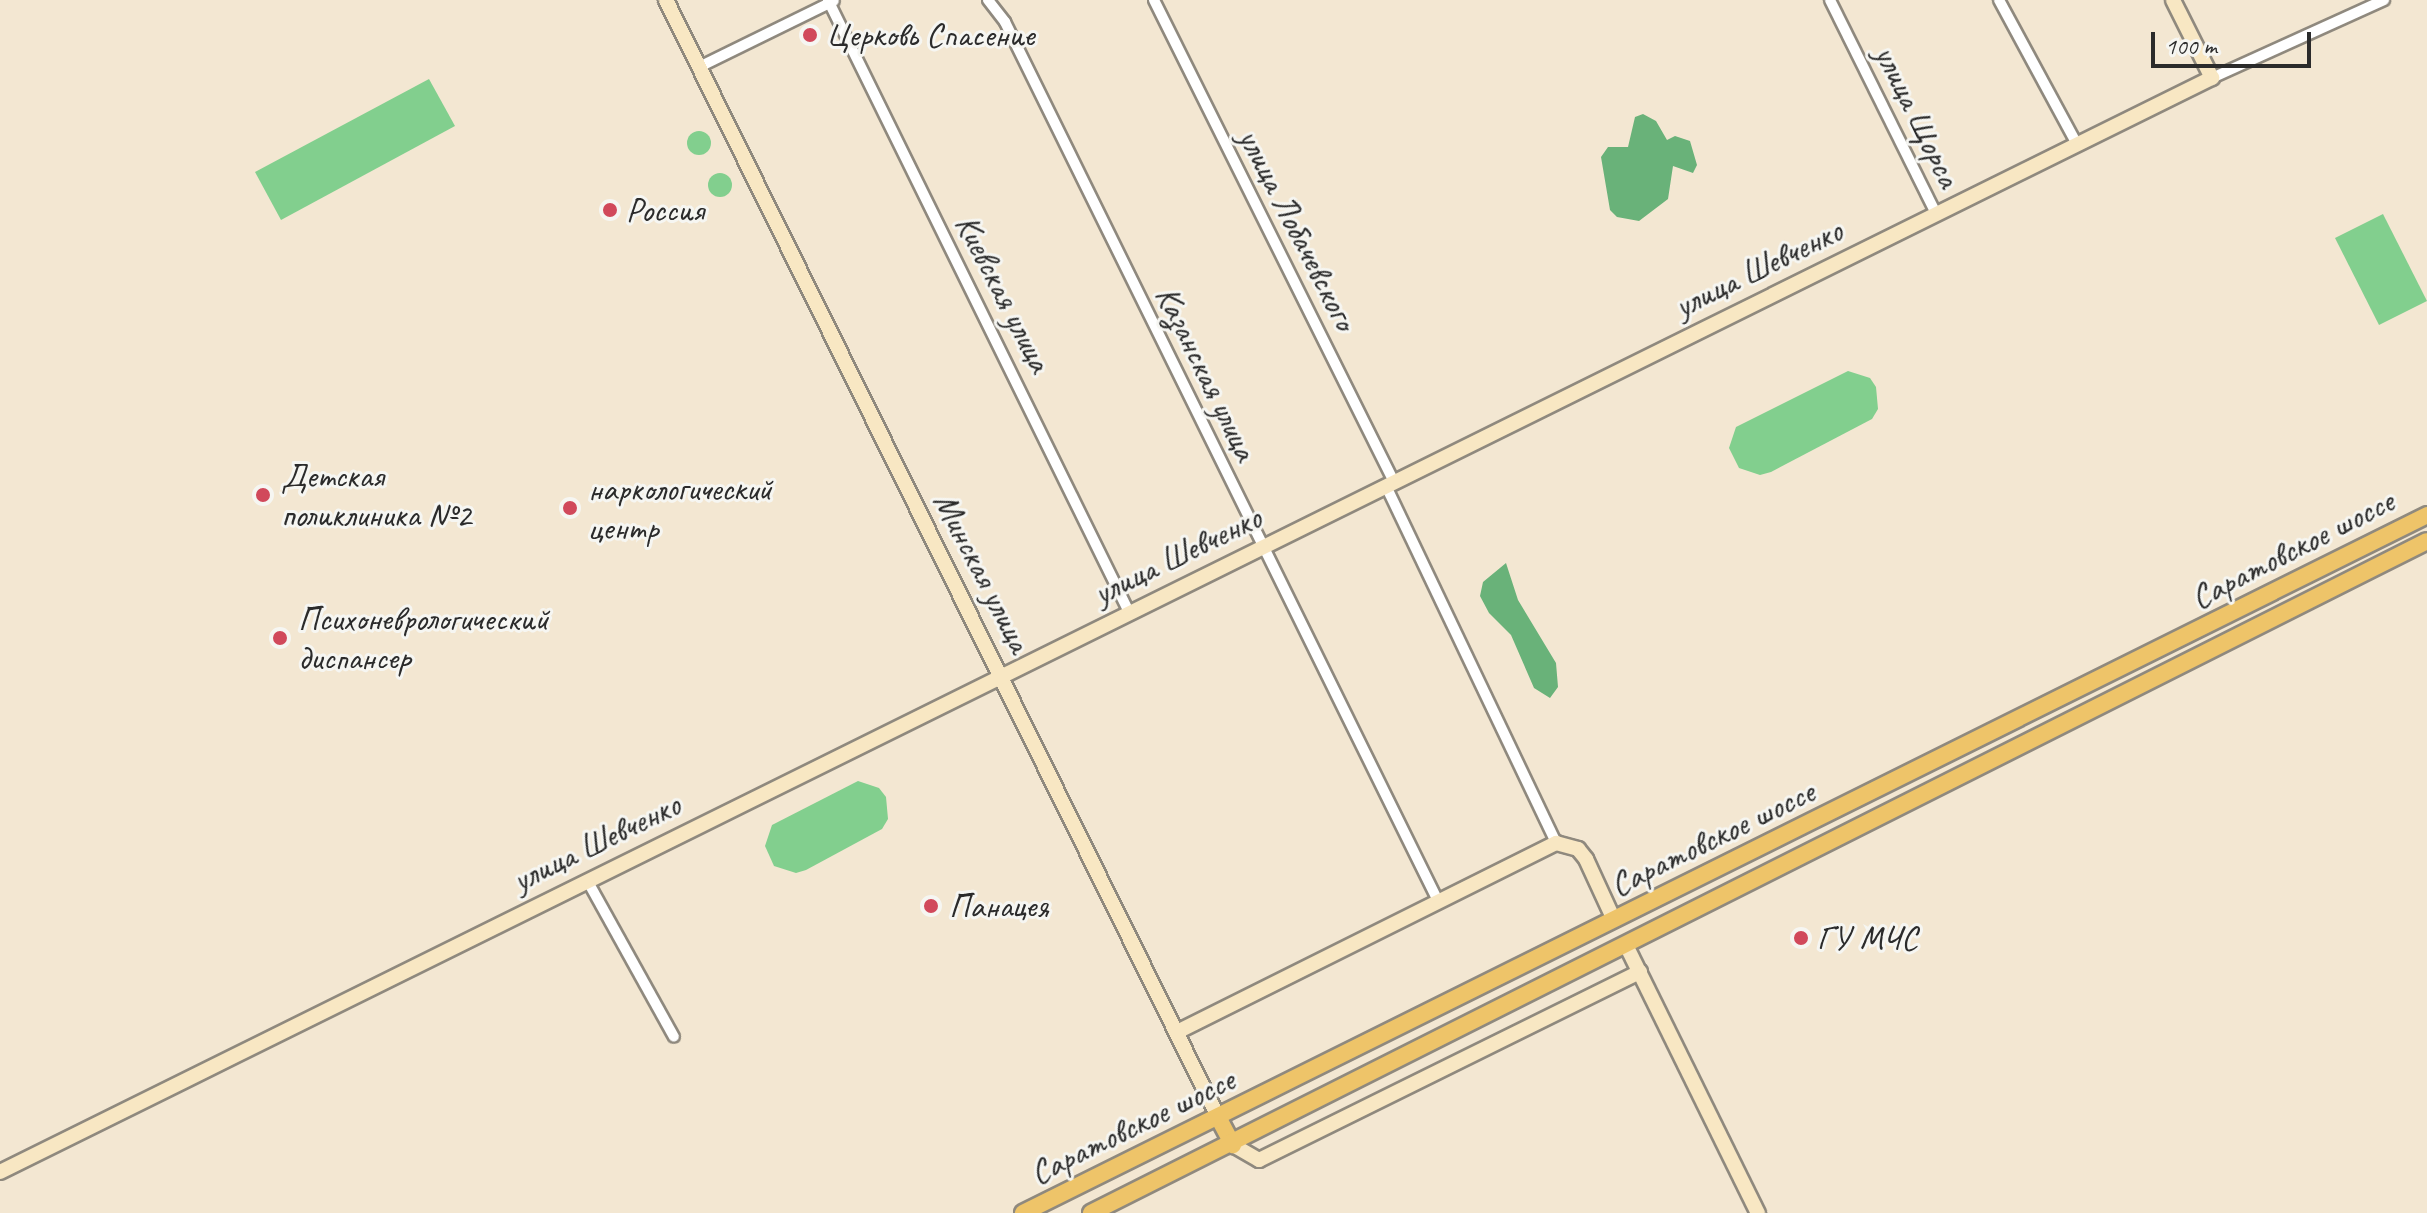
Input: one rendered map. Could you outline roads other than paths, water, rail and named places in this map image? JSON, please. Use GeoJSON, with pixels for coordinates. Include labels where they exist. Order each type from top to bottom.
{"type":"FeatureCollection","features":[{"type":"Feature","properties":{"kind":"main road","name":"Саратовское шоссе"},"geometry":{"type":"LineString","coordinates":[[1023,1213],[2427,515]]}},
{"type":"Feature","properties":{"kind":"main road","name":"Саратовское шоссе"},"geometry":{"type":"LineString","coordinates":[[1091,1213],[1233,1145],[2427,541]]}},
{"type":"Feature","properties":{"kind":"main road"},"geometry":{"type":"LineString","coordinates":[[1614,920],[1626,945]]}},
{"type":"Feature","properties":{"kind":"main road","name":"Минская улица"},"geometry":{"type":"LineString","coordinates":[[1218,1117],[1233,1145]]}},
{"type":"Feature","properties":{"kind":"street","name":"Минская улица"},"geometry":{"type":"LineString","coordinates":[[666,0],[1218,1117]]}},
{"type":"Feature","properties":{"kind":"street","name":"Казанская улица"},"geometry":{"type":"LineString","coordinates":[[988,0],[1005,22],[1438,901]]}},
{"type":"Feature","properties":{"kind":"street","name":"улица Лобачевского"},"geometry":{"type":"LineString","coordinates":[[1154,0],[1390,484],[1556,843]]}},
{"type":"Feature","properties":{"kind":"street","name":"улица Щорса"},"geometry":{"type":"LineString","coordinates":[[1830,0],[1936,214]]}},
{"type":"Feature","properties":{"kind":"street"},"geometry":{"type":"LineString","coordinates":[[1999,0],[2077,144]]}},
{"type":"Feature","properties":{"kind":"street"},"geometry":{"type":"LineString","coordinates":[[2173,0],[2212,78]]}},
{"type":"Feature","properties":{"kind":"street","name":"улица Шевченко"},"geometry":{"type":"LineString","coordinates":[[0,1172],[2077,144],[2212,78],[2384,0]]}},
{"type":"Feature","properties":{"kind":"street"},"geometry":{"type":"LineString","coordinates":[[699,67],[831,1]]}},
{"type":"Feature","properties":{"kind":"street","name":"Киевская улица"},"geometry":{"type":"LineString","coordinates":[[831,1],[1129,612]]}},
{"type":"Feature","properties":{"kind":"street"},"geometry":{"type":"LineString","coordinates":[[1177,1032],[1556,843],[1578,849],[1586,859],[1614,920]]}},
{"type":"Feature","properties":{"kind":"street"},"geometry":{"type":"LineString","coordinates":[[587,880],[674,1037]]}},
{"type":"Feature","properties":{"kind":"street"},"geometry":{"type":"LineString","coordinates":[[1626,945],[1758,1213]]}},
{"type":"Feature","properties":{"kind":"street"},"geometry":{"type":"LineString","coordinates":[[1233,1145],[1259,1160],[1640,972]]}},
{"type":"Feature","properties":{"kind":"place","name":"Церковь Спасение"},"geometry":{"type":"Point","coordinates":[810,35]}},
{"type":"Feature","properties":{"kind":"place","name":"Россия"},"geometry":{"type":"Point","coordinates":[610,210]}},
{"type":"Feature","properties":{"kind":"place","name":"Детская поликлиника №2"},"geometry":{"type":"Point","coordinates":[263,495]}},
{"type":"Feature","properties":{"kind":"place","name":"наркологический центр"},"geometry":{"type":"Point","coordinates":[570,508]}},
{"type":"Feature","properties":{"kind":"place","name":"Психоневрологический диспансер"},"geometry":{"type":"Point","coordinates":[280,638]}},
{"type":"Feature","properties":{"kind":"place","name":"Панацея"},"geometry":{"type":"Point","coordinates":[931,906]}},
{"type":"Feature","properties":{"kind":"place","name":"ГУ МЧС"},"geometry":{"type":"Point","coordinates":[1801,938]}}]}
